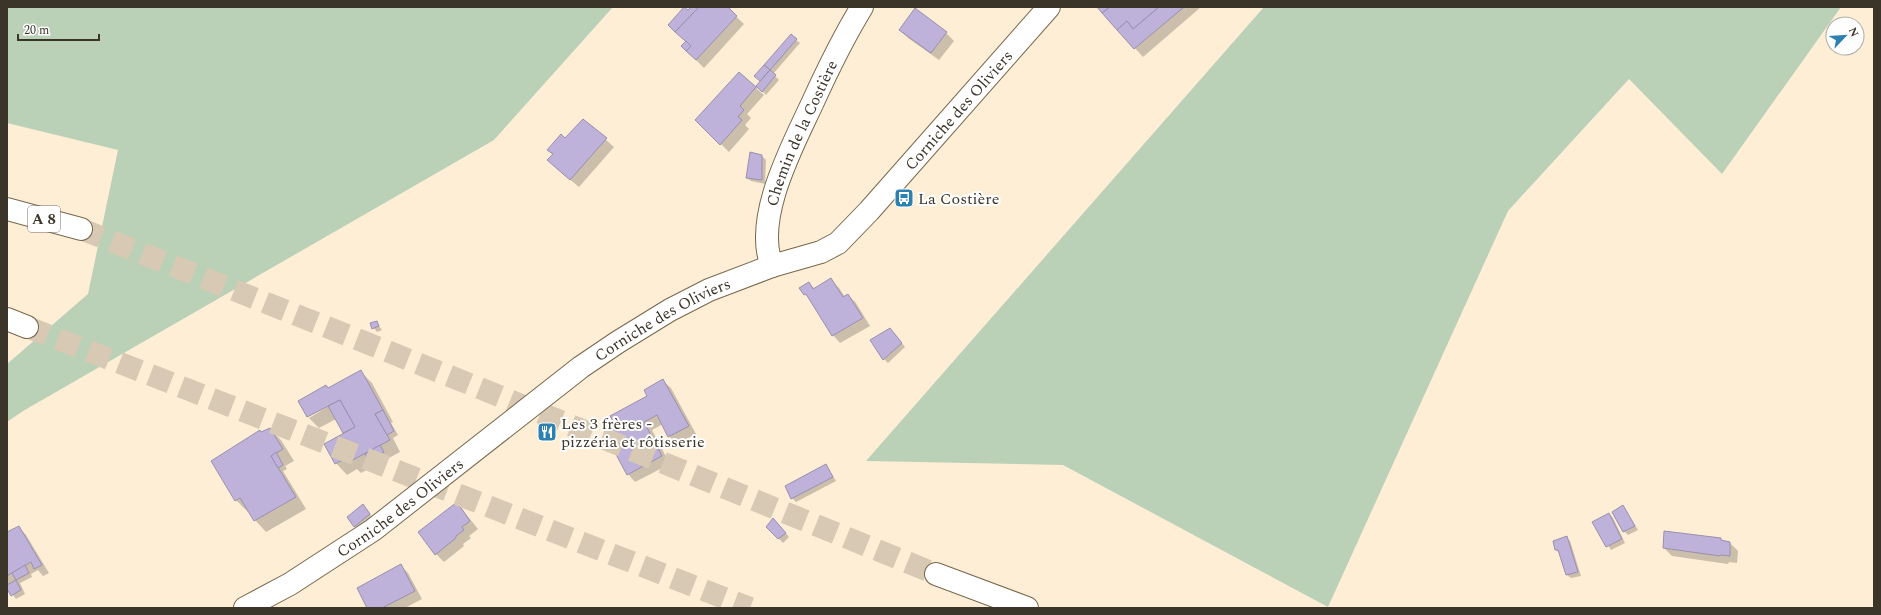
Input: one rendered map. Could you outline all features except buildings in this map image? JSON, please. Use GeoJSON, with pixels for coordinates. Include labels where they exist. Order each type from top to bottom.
{"type":"FeatureCollection","features":[{"type":"Feature","properties":{"kind":"main road","name":"Chemin de la Costière"},"geometry":{"type":"LineString","coordinates":[[772,266],[768,255],[768,219],[781,171],[828,70],[862,7]]}},
{"type":"Feature","properties":{"kind":"main road","name":"Corniche des Oliviers"},"geometry":{"type":"LineString","coordinates":[[245,608],[290,584],[373,530],[581,367],[618,342],[670,310],[709,290],[772,266],[821,252],[838,243],[869,211],[1049,7]]}},
{"type":"Feature","properties":{"kind":"main road","name":"A 8"},"geometry":{"type":"LineString","coordinates":[[7,209],[81,229]]}},
{"type":"Feature","properties":{"kind":"main road"},"geometry":{"type":"LineString","coordinates":[[936,574],[1028,608]]}},
{"type":"Feature","properties":{"kind":"green space"},"geometry":{"type":"Polygon","coordinates":[[[7,7],[613,7],[494,140],[23,411],[7,422],[7,364],[88,294],[118,150],[7,123],[7,7]]]}},
{"type":"Feature","properties":{"kind":"green space"},"geometry":{"type":"Polygon","coordinates":[[[1264,7],[1841,7],[1835,16],[1825,16],[1825,29],[1722,174],[1629,79],[1508,211],[1328,607],[1063,465],[866,461],[1264,7]]]}},
{"type":"Feature","properties":{"kind":"tunnel"},"geometry":{"type":"LineString","coordinates":[[81,229],[482,389],[936,574]]}},
{"type":"Feature","properties":{"kind":"tunnel"},"geometry":{"type":"LineString","coordinates":[[27,327],[750,608]]}},
{"type":"Feature","properties":{"kind":"place","name":"La Costière"},"geometry":{"type":"Point","coordinates":[904,198]}},
{"type":"Feature","properties":{"kind":"place","name":"Les 3 frères - pizzéria et rôtisserie"},"geometry":{"type":"Point","coordinates":[547,432]}}]}
